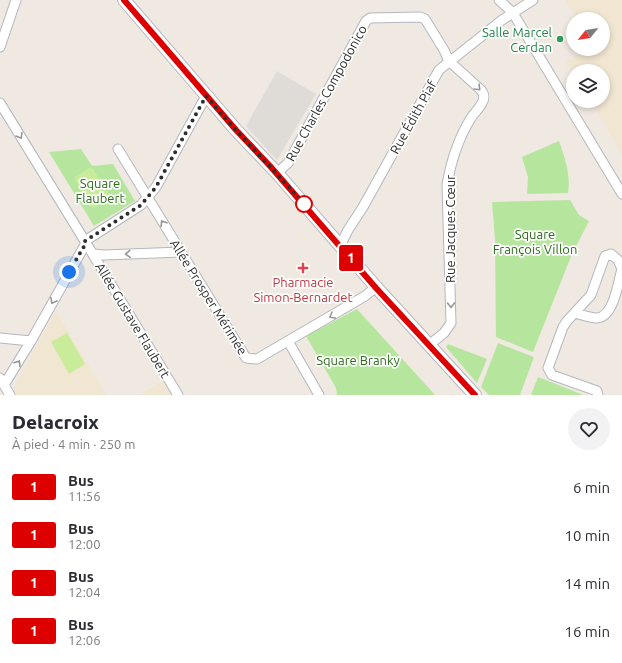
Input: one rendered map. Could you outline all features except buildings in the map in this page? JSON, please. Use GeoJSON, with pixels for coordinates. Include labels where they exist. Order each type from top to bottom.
{"type":"FeatureCollection","features":[{"type":"Feature","properties":{"kind":"street"},"geometry":{"type":"LineString","coordinates":[[0,46],[16,0]]}},
{"type":"Feature","properties":{"kind":"street"},"geometry":{"type":"LineString","coordinates":[[125,0],[236,130],[277,173],[376,288],[474,395]]}},
{"type":"Feature","properties":{"kind":"street"},"geometry":{"type":"LineString","coordinates":[[499,0],[513,13],[622,194]]}},
{"type":"Feature","properties":{"kind":"street","name":"Rue Édith Piaf"},"geometry":{"type":"LineString","coordinates":[[340,246],[439,70],[513,13],[533,0]]}},
{"type":"Feature","properties":{"kind":"street","name":"Rue Charles Compodonico"},"geometry":{"type":"LineString","coordinates":[[277,173],[288,163],[366,20],[370,18],[420,17],[425,19],[449,61]]}},
{"type":"Feature","properties":{"kind":"street","name":"Rue Jacques Cœur"},"geometry":{"type":"LineString","coordinates":[[429,346],[444,333],[451,323],[447,185],[450,167],[454,152],[464,131],[482,103],[484,97],[480,89],[449,61]]}},
{"type":"Feature","properties":{"kind":"street"},"geometry":{"type":"LineString","coordinates":[[10,395],[2,382],[31,341],[85,242],[141,205],[148,198],[156,187],[206,96]]}},
{"type":"Feature","properties":{"kind":"street","name":"Allée Gustave Flaubert"},"geometry":{"type":"LineString","coordinates":[[0,103],[178,395]]}},
{"type":"Feature","properties":{"kind":"street","name":"Allée Prosper Mérimée"},"geometry":{"type":"LineString","coordinates":[[118,149],[246,358],[257,360],[376,288]]}},
{"type":"Feature","properties":{"kind":"street"},"geometry":{"type":"LineString","coordinates":[[93,254],[104,255],[181,252]]}},
{"type":"Feature","properties":{"kind":"street"},"geometry":{"type":"LineString","coordinates":[[575,313],[596,318],[602,317],[607,313],[613,302],[622,269],[618,260],[611,254],[605,256],[591,295],[567,321],[563,327],[548,368],[552,375],[607,395]]}},
{"type":"Feature","properties":{"kind":"street"},"geometry":{"type":"LineString","coordinates":[[0,338],[31,341]]}},
{"type":"Feature","properties":{"kind":"street"},"geometry":{"type":"LineString","coordinates":[[288,341],[319,395]]}},
{"type":"Feature","properties":{"kind":"shaded area"},"geometry":{"type":"Polygon","coordinates":[[[565,0],[622,0],[622,154],[594,108],[610,108],[610,64],[567,64],[566,62],[576,56],[610,56],[610,12],[572,12],[565,0]]]}},
{"type":"Feature","properties":{"kind":"shaded area"},"geometry":{"type":"Polygon","coordinates":[[[277,71],[316,94],[277,160],[246,126],[277,71]]]}},
{"type":"Feature","properties":{"kind":"shaded area"},"geometry":{"type":"Polygon","coordinates":[[[56,311],[106,395],[17,395],[15,388],[16,383],[56,311]]]}},
{"type":"Feature","properties":{"kind":"shaded area"},"geometry":{"type":"Polygon","coordinates":[[[162,381],[171,395],[139,395],[162,381]]]}},
{"type":"Feature","properties":{"kind":"green space"},"geometry":{"type":"Polygon","coordinates":[[[559,141],[568,174],[568,193],[527,194],[528,177],[522,157],[559,141]]]}},
{"type":"Feature","properties":{"kind":"green space","name":"Square Flaubert"},"geometry":{"type":"Polygon","coordinates":[[[81,149],[92,166],[113,164],[135,201],[94,226],[49,152],[81,149]]]}},
{"type":"Feature","properties":{"kind":"green space"},"geometry":{"type":"Polygon","coordinates":[[[89,168],[93,169],[109,195],[109,199],[94,208],[91,207],[75,180],[75,177],[89,168]]]}},
{"type":"Feature","properties":{"kind":"green space","name":"Square François Villon"},"geometry":{"type":"Polygon","coordinates":[[[570,200],[579,215],[589,221],[572,254],[533,352],[496,337],[495,239],[492,202],[570,200]]]}},
{"type":"Feature","properties":{"kind":"green space","name":"Square Branky"},"geometry":{"type":"Polygon","coordinates":[[[357,309],[435,395],[337,395],[336,388],[306,336],[357,309]]]}},
{"type":"Feature","properties":{"kind":"green space"},"geometry":{"type":"Polygon","coordinates":[[[67,333],[85,364],[69,374],[51,342],[67,333]]]}},
{"type":"Feature","properties":{"kind":"green space"},"geometry":{"type":"Polygon","coordinates":[[[498,343],[534,357],[520,395],[489,395],[481,387],[498,343]]]}},
{"type":"Feature","properties":{"kind":"green space"},"geometry":{"type":"Polygon","coordinates":[[[448,344],[487,359],[477,383],[446,347],[448,344]]]}},
{"type":"Feature","properties":{"kind":"green space"},"geometry":{"type":"Polygon","coordinates":[[[538,377],[581,394],[583,395],[531,395],[538,377]]]}},
{"type":"Feature","properties":{"kind":"bus line","name":"1"},"geometry":{"type":"LineString","coordinates":[[124,0],[236,130],[328,230],[376,288],[475,395]]}},
{"type":"Feature","properties":{"kind":"place","name":"Salle Marcel Cerdan"},"geometry":{"type":"Point","coordinates":[560,39]}},
{"type":"Feature","properties":{"kind":"place","name":"Pharmacie Simon-Bernardet"},"geometry":{"type":"Point","coordinates":[303,268]}},
{"type":"Feature","properties":{"kind":"route"},"geometry":{"type":"LineString","coordinates":[[69,272],[86,243],[85,241],[141,205],[148,198],[156,187],[206,96],[305,205],[304,204]]}}]}
